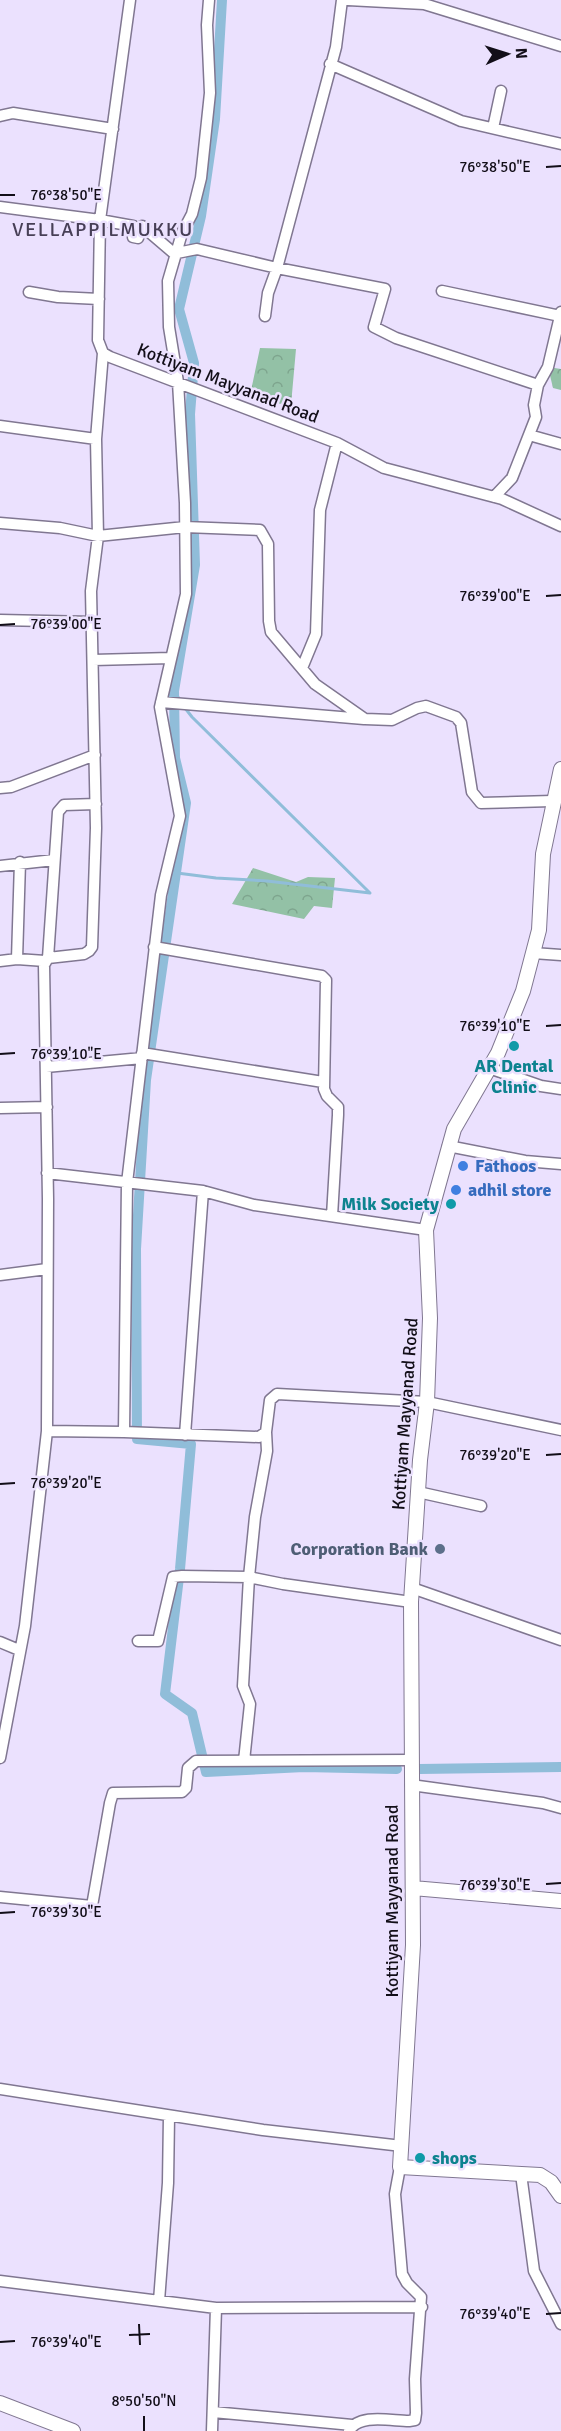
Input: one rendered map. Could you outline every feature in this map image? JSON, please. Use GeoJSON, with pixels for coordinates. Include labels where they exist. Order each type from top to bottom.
{"type":"FeatureCollection","features":[{"type":"Feature","properties":{"kind":"main road","name":"Kottiyam Mayyanad Road"},"geometry":{"type":"LineString","coordinates":[[400,2167],[413,1945],[411,1595],[427,1402],[430,1318],[426,1230],[454,1129],[489,1068],[514,1016],[533,953],[539,930],[543,854],[561,769]]}},
{"type":"Feature","properties":{"kind":"main road"},"geometry":{"type":"LineString","coordinates":[[413,1888],[561,1901]]}},
{"type":"Feature","properties":{"kind":"main road"},"geometry":{"type":"LineString","coordinates":[[400,2167],[540,2175],[551,2182],[561,2196]]}},
{"type":"Feature","properties":{"kind":"main road"},"geometry":{"type":"LineString","coordinates":[[0,2403],[73,2431]]}},
{"type":"Feature","properties":{"kind":"street"},"geometry":{"type":"LineString","coordinates":[[0,961],[46,960],[84,954],[92,947],[96,804],[91,591],[98,536],[96,439],[103,353],[98,340],[100,219],[130,0]]}},
{"type":"Feature","properties":{"kind":"street"},"geometry":{"type":"LineString","coordinates":[[124,1432],[127,1183],[161,895],[180,816],[161,713],[161,702],[186,594],[178,382],[169,327],[168,281],[182,233],[192,214],[201,178],[210,93],[208,0]]}},
{"type":"Feature","properties":{"kind":"street"},"geometry":{"type":"LineString","coordinates":[[265,316],[268,293],[277,268],[336,47],[342,0]]}},
{"type":"Feature","properties":{"kind":"street"},"geometry":{"type":"LineString","coordinates":[[348,0],[425,2],[561,46]]}},
{"type":"Feature","properties":{"kind":"street"},"geometry":{"type":"LineString","coordinates":[[330,64],[461,121],[561,144]]}},
{"type":"Feature","properties":{"kind":"street"},"geometry":{"type":"LineString","coordinates":[[493,128],[501,91]]}},
{"type":"Feature","properties":{"kind":"street"},"geometry":{"type":"LineString","coordinates":[[0,117],[13,113],[113,129]]}},
{"type":"Feature","properties":{"kind":"street"},"geometry":{"type":"LineString","coordinates":[[0,207],[100,219],[133,226],[133,237],[138,238],[142,226],[177,254]]}},
{"type":"Feature","properties":{"kind":"street"},"geometry":{"type":"LineString","coordinates":[[177,254],[197,249],[277,268],[385,289],[374,327],[407,342],[538,386]]}},
{"type":"Feature","properties":{"kind":"street"},"geometry":{"type":"LineString","coordinates":[[442,291],[561,314],[548,367],[538,386],[534,405],[536,417],[512,478],[494,497]]}},
{"type":"Feature","properties":{"kind":"street"},"geometry":{"type":"LineString","coordinates":[[29,292],[58,297],[99,299]]}},
{"type":"Feature","properties":{"kind":"street","name":"Kottiyam Mayyanad Road"},"geometry":{"type":"LineString","coordinates":[[103,353],[337,443],[384,468],[494,497],[561,526]]}},
{"type":"Feature","properties":{"kind":"street"},"geometry":{"type":"LineString","coordinates":[[0,426],[96,439]]}},
{"type":"Feature","properties":{"kind":"street"},"geometry":{"type":"LineString","coordinates":[[529,435],[561,444]]}},
{"type":"Feature","properties":{"kind":"street"},"geometry":{"type":"LineString","coordinates":[[302,668],[315,634],[320,510],[337,443]]}},
{"type":"Feature","properties":{"kind":"street"},"geometry":{"type":"LineString","coordinates":[[0,523],[60,528],[98,536],[185,527],[260,530],[266,536],[268,544],[271,632],[315,684],[365,719]]}},
{"type":"Feature","properties":{"kind":"street"},"geometry":{"type":"LineString","coordinates":[[0,620],[92,622]]}},
{"type":"Feature","properties":{"kind":"street"},"geometry":{"type":"LineString","coordinates":[[93,660],[171,658]]}},
{"type":"Feature","properties":{"kind":"street"},"geometry":{"type":"LineString","coordinates":[[161,702],[392,720],[426,706],[456,717],[461,723],[472,792],[481,803],[556,794]]}},
{"type":"Feature","properties":{"kind":"street"},"geometry":{"type":"LineString","coordinates":[[0,788],[11,788],[95,755]]}},
{"type":"Feature","properties":{"kind":"street"},"geometry":{"type":"LineString","coordinates":[[0,1758],[25,1626],[47,1431],[46,960],[54,860],[60,808],[70,804],[96,804]]}},
{"type":"Feature","properties":{"kind":"street"},"geometry":{"type":"LineString","coordinates":[[0,866],[54,860]]}},
{"type":"Feature","properties":{"kind":"street"},"geometry":{"type":"LineString","coordinates":[[17,959],[20,862]]}},
{"type":"Feature","properties":{"kind":"street"},"geometry":{"type":"LineString","coordinates":[[154,948],[322,976],[326,980],[328,987],[323,1082],[327,1096],[338,1107],[332,1216]]}},
{"type":"Feature","properties":{"kind":"street"},"geometry":{"type":"LineString","coordinates":[[533,953],[561,955]]}},
{"type":"Feature","properties":{"kind":"street"},"geometry":{"type":"LineString","coordinates":[[46,1067],[142,1055],[323,1082]]}},
{"type":"Feature","properties":{"kind":"street"},"geometry":{"type":"LineString","coordinates":[[489,1068],[541,1086],[561,1089]]}},
{"type":"Feature","properties":{"kind":"street"},"geometry":{"type":"LineString","coordinates":[[0,1108],[47,1107]]}},
{"type":"Feature","properties":{"kind":"street"},"geometry":{"type":"LineString","coordinates":[[448,1146],[525,1161],[561,1164]]}},
{"type":"Feature","properties":{"kind":"street"},"geometry":{"type":"LineString","coordinates":[[47,1173],[203,1191],[254,1205],[426,1230]]}},
{"type":"Feature","properties":{"kind":"street"},"geometry":{"type":"LineString","coordinates":[[185,1435],[203,1191]]}},
{"type":"Feature","properties":{"kind":"street"},"geometry":{"type":"LineString","coordinates":[[0,1275],[48,1269]]}},
{"type":"Feature","properties":{"kind":"street"},"geometry":{"type":"LineString","coordinates":[[244,1761],[250,1704],[243,1686],[249,1577],[255,1517],[267,1451],[266,1432],[270,1400],[277,1394],[427,1402],[561,1430]]}},
{"type":"Feature","properties":{"kind":"street"},"geometry":{"type":"LineString","coordinates":[[47,1431],[259,1437],[266,1432]]}},
{"type":"Feature","properties":{"kind":"street"},"geometry":{"type":"LineString","coordinates":[[418,1492],[481,1506]]}},
{"type":"Feature","properties":{"kind":"street"},"geometry":{"type":"LineString","coordinates":[[138,1641],[158,1641],[174,1577],[249,1577],[283,1584],[411,1595],[561,1640]]}},
{"type":"Feature","properties":{"kind":"street"},"geometry":{"type":"LineString","coordinates":[[0,1642],[19,1650]]}},
{"type":"Feature","properties":{"kind":"street"},"geometry":{"type":"LineString","coordinates":[[0,1897],[92,1906],[113,1792],[182,1792],[186,1788],[188,1768],[191,1763],[203,1760],[411,1760]]}},
{"type":"Feature","properties":{"kind":"street"},"geometry":{"type":"LineString","coordinates":[[411,1785],[543,1803],[561,1808]]}},
{"type":"Feature","properties":{"kind":"street"},"geometry":{"type":"LineString","coordinates":[[0,2089],[263,2130],[402,2146]]}},
{"type":"Feature","properties":{"kind":"street"},"geometry":{"type":"LineString","coordinates":[[159,2301],[168,2184],[169,2116]]}},
{"type":"Feature","properties":{"kind":"street"},"geometry":{"type":"LineString","coordinates":[[213,2412],[351,2428],[362,2420],[415,2420],[417,2346],[422,2307],[421,2297],[407,2283],[402,2274],[395,2194],[400,2167]]}},
{"type":"Feature","properties":{"kind":"street"},"geometry":{"type":"LineString","coordinates":[[521,2174],[534,2271],[561,2324]]}},
{"type":"Feature","properties":{"kind":"street"},"geometry":{"type":"LineString","coordinates":[[0,2281],[216,2308],[422,2307]]}},
{"type":"Feature","properties":{"kind":"street"},"geometry":{"type":"LineString","coordinates":[[212,2431],[216,2308]]}},
{"type":"Feature","properties":{"kind":"green space"},"geometry":{"type":"Polygon","coordinates":[[[260,348],[296,349],[291,405],[249,400],[260,348]]]}},
{"type":"Feature","properties":{"kind":"green space"},"geometry":{"type":"Polygon","coordinates":[[[548,367],[561,369],[561,390],[553,388],[548,367]]]}},
{"type":"Feature","properties":{"kind":"green space"},"geometry":{"type":"Polygon","coordinates":[[[253,868],[296,882],[308,877],[335,878],[332,908],[314,906],[304,919],[232,904],[253,868]]]}},
{"type":"Feature","properties":{"kind":"waterway"},"geometry":{"type":"LineString","coordinates":[[222,0],[215,119],[201,216],[179,309],[194,363],[190,414],[195,565],[174,691],[175,758],[186,803],[146,1080],[136,1249],[137,1439],[191,1444],[180,1569],[165,1694],[192,1713],[206,1772],[304,1767],[397,1769]]}},
{"type":"Feature","properties":{"kind":"waterway"},"geometry":{"type":"LineString","coordinates":[[174,691],[180,700]]}},
{"type":"Feature","properties":{"kind":"waterway"},"geometry":{"type":"LineString","coordinates":[[177,873],[370,893],[185,708]]}},
{"type":"Feature","properties":{"kind":"waterway"},"geometry":{"type":"LineString","coordinates":[[419,1769],[561,1767]]}},
{"type":"Feature","properties":{"kind":"place","name":"AR Dental Clinic"},"geometry":{"type":"Point","coordinates":[514,1046]}},
{"type":"Feature","properties":{"kind":"place","name":"Fathoos"},"geometry":{"type":"Point","coordinates":[463,1166]}},
{"type":"Feature","properties":{"kind":"place","name":"adhil store"},"geometry":{"type":"Point","coordinates":[456,1190]}},
{"type":"Feature","properties":{"kind":"place","name":"Milk Society"},"geometry":{"type":"Point","coordinates":[451,1204]}},
{"type":"Feature","properties":{"kind":"place","name":"Corporation Bank"},"geometry":{"type":"Point","coordinates":[440,1549]}},
{"type":"Feature","properties":{"kind":"place","name":"shops"},"geometry":{"type":"Point","coordinates":[420,2158]}},
{"type":"Feature","properties":{"kind":"district","name":"VELLAPPILMUKKU"},"geometry":{"type":"Point","coordinates":[103,229]}}]}
